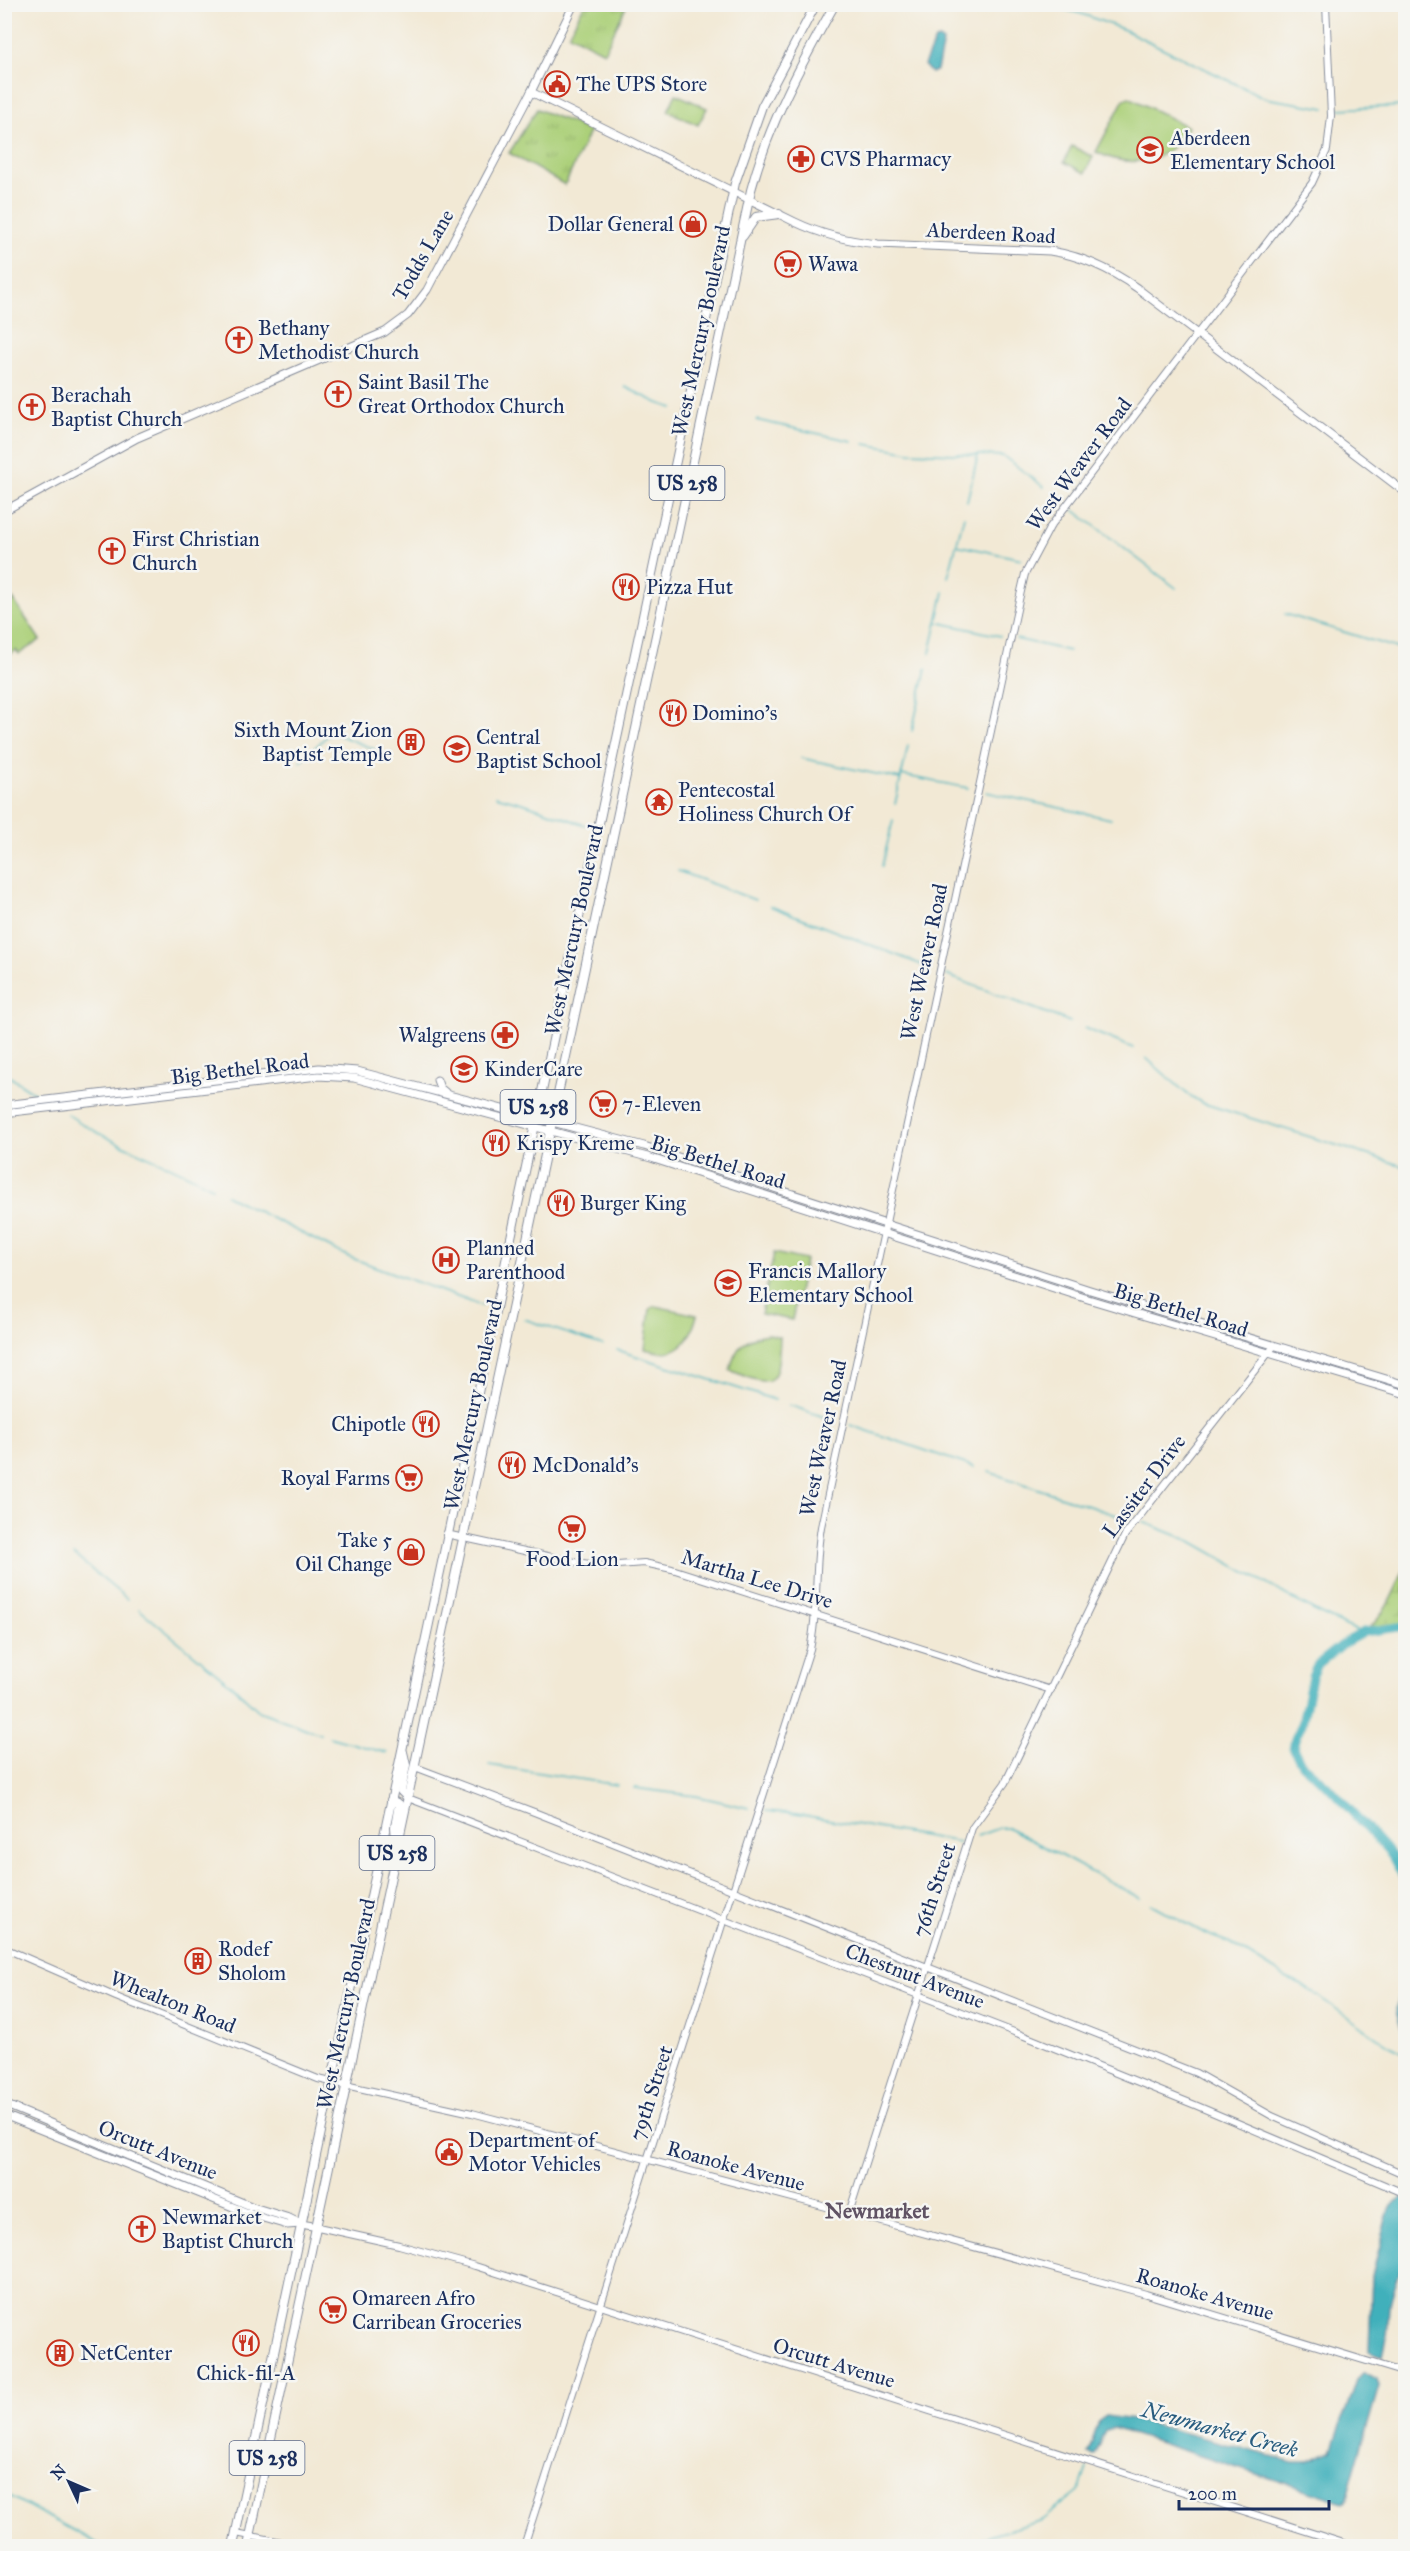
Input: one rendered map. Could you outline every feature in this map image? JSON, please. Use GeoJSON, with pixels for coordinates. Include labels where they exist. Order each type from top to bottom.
{"type":"FeatureCollection","features":[{"type":"Feature","properties":{"kind":"highway","name":"West Mercury Boulevard"},"geometry":{"type":"LineString","coordinates":[[233,2547],[446,1534],[733,192],[742,159],[762,106],[816,4]]}},
{"type":"Feature","properties":{"kind":"highway","name":"West Mercury Boulevard"},"geometry":{"type":"LineString","coordinates":[[248,2547],[749,199],[762,153],[785,96],[835,4]]}},
{"type":"Feature","properties":{"kind":"highway"},"geometry":{"type":"LineString","coordinates":[[740,241],[756,217],[779,214]]}},
{"type":"Feature","properties":{"kind":"highway"},"geometry":{"type":"LineString","coordinates":[[402,1749],[406,1765],[401,1791],[408,1798]]}},
{"type":"Feature","properties":{"kind":"highway"},"geometry":{"type":"LineString","coordinates":[[391,1800],[398,1803],[399,1807],[395,1827],[397,1851]]}},
{"type":"Feature","properties":{"kind":"main road","name":"Todds Lane"},"geometry":{"type":"LineString","coordinates":[[4,511],[137,438],[385,332],[408,315],[427,290],[531,92],[574,4]]}},
{"type":"Feature","properties":{"kind":"main road","name":"Aberdeen Road"},"geometry":{"type":"LineString","coordinates":[[531,92],[818,232],[856,242],[1034,249],[1076,256],[1119,276],[1406,493]]}},
{"type":"Feature","properties":{"kind":"main road","name":"Big Bethel Road"},"geometry":{"type":"LineString","coordinates":[[4,1105],[329,1068],[357,1071],[644,1146],[1090,1290],[1406,1385]]}},
{"type":"Feature","properties":{"kind":"main road","name":"Big Bethel Road"},"geometry":{"type":"LineString","coordinates":[[4,1113],[337,1076],[364,1080],[651,1158],[1088,1299],[1406,1394]]}},
{"type":"Feature","properties":{"kind":"main road"},"geometry":{"type":"LineString","coordinates":[[437,1080],[440,1088],[452,1096]]}},
{"type":"Feature","properties":{"kind":"main road","name":"Orcutt Avenue"},"geometry":{"type":"LineString","coordinates":[[4,2104],[253,2207],[301,2224]]}},
{"type":"Feature","properties":{"kind":"main road","name":"Orcutt Avenue"},"geometry":{"type":"LineString","coordinates":[[4,2115],[189,2191],[264,2219],[287,2225],[301,2224],[318,2227]]}},
{"type":"Feature","properties":{"kind":"main road"},"geometry":{"type":"LineString","coordinates":[[189,2191],[198,2189],[211,2194],[215,2191]]}},
{"type":"Feature","properties":{"kind":"street","name":"West Weaver Road"},"geometry":{"type":"LineString","coordinates":[[810,1649],[816,1615],[816,1562],[821,1527],[984,753],[1025,574],[1050,527],[1312,183],[1327,150],[1331,116],[1326,4]]}},
{"type":"Feature","properties":{"kind":"street","name":"Lassiter Drive"},"geometry":{"type":"LineString","coordinates":[[1034,1726],[1125,1534],[1274,1346]]}},
{"type":"Feature","properties":{"kind":"street","name":"Martha Lee Drive"},"geometry":{"type":"LineString","coordinates":[[446,1534],[575,1562],[605,1566],[644,1563],[672,1569],[1051,1690]]}},
{"type":"Feature","properties":{"kind":"street","name":"79th Street"},"geometry":{"type":"LineString","coordinates":[[524,2547],[810,1649]]}},
{"type":"Feature","properties":{"kind":"street","name":"76th Street"},"geometry":{"type":"LineString","coordinates":[[849,2213],[970,1834],[979,1817],[1001,1790],[1034,1726]]}},
{"type":"Feature","properties":{"kind":"street","name":"Chestnut Avenue"},"geometry":{"type":"LineString","coordinates":[[415,1767],[928,1966],[1196,2073],[1272,2116],[1406,2175]]}},
{"type":"Feature","properties":{"kind":"street","name":"Chestnut Avenue"},"geometry":{"type":"LineString","coordinates":[[408,1798],[919,1995],[1175,2097],[1406,2194]]}},
{"type":"Feature","properties":{"kind":"street","name":"Whealton Road"},"geometry":{"type":"LineString","coordinates":[[4,1948],[116,1997],[331,2083]]}},
{"type":"Feature","properties":{"kind":"street","name":"Roanoke Avenue"},"geometry":{"type":"LineString","coordinates":[[331,2083],[472,2113],[849,2213],[1146,2294],[1406,2373]]}},
{"type":"Feature","properties":{"kind":"street","name":"Orcutt Avenue"},"geometry":{"type":"LineString","coordinates":[[318,2227],[438,2256],[600,2306],[1353,2547]]}},
{"type":"Feature","properties":{"kind":"street"},"geometry":{"type":"LineString","coordinates":[[236,2533],[302,2547]]}},
{"type":"Feature","properties":{"kind":"green space"},"geometry":{"type":"Polygon","coordinates":[[[584,5],[627,5],[604,52],[569,34],[584,5]]]}},
{"type":"Feature","properties":{"kind":"green space"},"geometry":{"type":"Polygon","coordinates":[[[676,94],[707,108],[698,125],[668,111],[676,94]]]}},
{"type":"Feature","properties":{"kind":"green space"},"geometry":{"type":"Polygon","coordinates":[[[1129,97],[1188,127],[1180,139],[1160,156],[1135,161],[1109,157],[1096,152],[1124,99],[1129,97]]]}},
{"type":"Feature","properties":{"kind":"green space"},"geometry":{"type":"Polygon","coordinates":[[[537,109],[590,130],[565,185],[509,153],[537,109]]]}},
{"type":"Feature","properties":{"kind":"green space"},"geometry":{"type":"Polygon","coordinates":[[[1072,146],[1093,157],[1085,173],[1064,162],[1072,146]]]}},
{"type":"Feature","properties":{"kind":"green space"},"geometry":{"type":"Polygon","coordinates":[[[13,599],[40,640],[19,654],[16,650],[5,658],[5,605],[13,599]]]}},
{"type":"Feature","properties":{"kind":"green space"},"geometry":{"type":"Polygon","coordinates":[[[774,1253],[805,1260],[792,1320],[761,1314],[774,1253]]]}},
{"type":"Feature","properties":{"kind":"green space"},"geometry":{"type":"Polygon","coordinates":[[[655,1306],[697,1315],[690,1335],[680,1347],[665,1352],[645,1349],[650,1309],[655,1306]]]}},
{"type":"Feature","properties":{"kind":"green space"},"geometry":{"type":"Polygon","coordinates":[[[769,1334],[780,1337],[778,1365],[771,1379],[757,1380],[730,1370],[742,1344],[753,1337],[769,1334]]]}},
{"type":"Feature","properties":{"kind":"green space"},"geometry":{"type":"Polygon","coordinates":[[[1405,1568],[1405,1620],[1402,1624],[1369,1628],[1386,1608],[1405,1568]]]}},
{"type":"Feature","properties":{"kind":"water"},"geometry":{"type":"Polygon","coordinates":[[[939,39],[943,42],[937,70],[931,73],[924,65],[935,40],[939,39]]]}},
{"type":"Feature","properties":{"kind":"water"},"geometry":{"type":"Polygon","coordinates":[[[1405,1977],[1405,2035],[1396,2006],[1405,1977]]]}},
{"type":"Feature","properties":{"kind":"water"},"geometry":{"type":"Polygon","coordinates":[[[1403,2197],[1406,2198],[1405,2255],[1389,2306],[1387,2338],[1383,2356],[1369,2351],[1372,2275],[1390,2209],[1403,2197]]]}},
{"type":"Feature","properties":{"kind":"water"},"geometry":{"type":"Polygon","coordinates":[[[1364,2372],[1377,2379],[1379,2386],[1344,2502],[1113,2428],[1105,2430],[1094,2456],[1088,2454],[1099,2421],[1106,2416],[1140,2421],[1294,2462],[1307,2462],[1332,2451],[1356,2380],[1364,2372]]]}},
{"type":"Feature","properties":{"kind":"waterway"},"geometry":{"type":"LineString","coordinates":[[1042,4],[1082,14],[1125,30],[1265,98],[1325,108]]}},
{"type":"Feature","properties":{"kind":"waterway"},"geometry":{"type":"LineString","coordinates":[[1337,109],[1406,106]]}},
{"type":"Feature","properties":{"kind":"waterway"},"geometry":{"type":"LineString","coordinates":[[625,387],[673,408]]}},
{"type":"Feature","properties":{"kind":"waterway"},"geometry":{"type":"LineString","coordinates":[[756,420],[852,441]]}},
{"type":"Feature","properties":{"kind":"waterway"},"geometry":{"type":"LineString","coordinates":[[865,444],[910,452],[1003,456],[1044,487]]}},
{"type":"Feature","properties":{"kind":"waterway"},"geometry":{"type":"LineString","coordinates":[[967,501],[978,455]]}},
{"type":"Feature","properties":{"kind":"waterway"},"geometry":{"type":"LineString","coordinates":[[1074,510],[1176,588]]}},
{"type":"Feature","properties":{"kind":"waterway"},"geometry":{"type":"LineString","coordinates":[[948,577],[964,516]]}},
{"type":"Feature","properties":{"kind":"waterway"},"geometry":{"type":"LineString","coordinates":[[956,545],[1022,559]]}},
{"type":"Feature","properties":{"kind":"waterway"},"geometry":{"type":"LineString","coordinates":[[930,653],[944,592]]}},
{"type":"Feature","properties":{"kind":"waterway"},"geometry":{"type":"LineString","coordinates":[[1285,614],[1406,651]]}},
{"type":"Feature","properties":{"kind":"waterway"},"geometry":{"type":"LineString","coordinates":[[937,622],[1000,636]]}},
{"type":"Feature","properties":{"kind":"waterway"},"geometry":{"type":"LineString","coordinates":[[1016,639],[1069,651]]}},
{"type":"Feature","properties":{"kind":"waterway"},"geometry":{"type":"LineString","coordinates":[[912,731],[926,669]]}},
{"type":"Feature","properties":{"kind":"waterway"},"geometry":{"type":"LineString","coordinates":[[300,762],[331,732],[381,752]]}},
{"type":"Feature","properties":{"kind":"waterway"},"geometry":{"type":"LineString","coordinates":[[895,804],[908,746]]}},
{"type":"Feature","properties":{"kind":"waterway"},"geometry":{"type":"LineString","coordinates":[[801,758],[900,779]]}},
{"type":"Feature","properties":{"kind":"waterway"},"geometry":{"type":"LineString","coordinates":[[901,775],[968,788]]}},
{"type":"Feature","properties":{"kind":"waterway"},"geometry":{"type":"LineString","coordinates":[[986,792],[1111,819]]}},
{"type":"Feature","properties":{"kind":"waterway"},"geometry":{"type":"LineString","coordinates":[[496,796],[585,825]]}},
{"type":"Feature","properties":{"kind":"waterway"},"geometry":{"type":"LineString","coordinates":[[882,866],[893,820]]}},
{"type":"Feature","properties":{"kind":"waterway"},"geometry":{"type":"LineString","coordinates":[[678,871],[755,900]]}},
{"type":"Feature","properties":{"kind":"waterway"},"geometry":{"type":"LineString","coordinates":[[770,906],[930,968]]}},
{"type":"Feature","properties":{"kind":"waterway"},"geometry":{"type":"LineString","coordinates":[[946,975],[1070,1022]]}},
{"type":"Feature","properties":{"kind":"waterway"},"geometry":{"type":"LineString","coordinates":[[1084,1028],[1133,1048]]}},
{"type":"Feature","properties":{"kind":"waterway"},"geometry":{"type":"LineString","coordinates":[[1146,1058],[1186,1093],[1202,1103],[1406,1167]]}},
{"type":"Feature","properties":{"kind":"waterway"},"geometry":{"type":"LineString","coordinates":[[4,1073],[36,1094]]}},
{"type":"Feature","properties":{"kind":"waterway"},"geometry":{"type":"LineString","coordinates":[[67,1114],[102,1135],[212,1187]]}},
{"type":"Feature","properties":{"kind":"waterway"},"geometry":{"type":"LineString","coordinates":[[226,1195],[349,1257],[482,1306]]}},
{"type":"Feature","properties":{"kind":"waterway"},"geometry":{"type":"LineString","coordinates":[[524,1319],[602,1345]]}},
{"type":"Feature","properties":{"kind":"waterway"},"geometry":{"type":"LineString","coordinates":[[617,1350],[775,1400]]}},
{"type":"Feature","properties":{"kind":"waterway"},"geometry":{"type":"LineString","coordinates":[[789,1405],[833,1420]]}},
{"type":"Feature","properties":{"kind":"waterway"},"geometry":{"type":"LineString","coordinates":[[850,1425],[974,1467]]}},
{"type":"Feature","properties":{"kind":"waterway"},"geometry":{"type":"LineString","coordinates":[[989,1472],[1124,1518]]}},
{"type":"Feature","properties":{"kind":"waterway"},"geometry":{"type":"LineString","coordinates":[[1143,1522],[1191,1541],[1318,1613],[1364,1632]]}},
{"type":"Feature","properties":{"kind":"waterway"},"geometry":{"type":"LineString","coordinates":[[74,1555],[127,1599]]}},
{"type":"Feature","properties":{"kind":"waterway"},"geometry":{"type":"LineString","coordinates":[[139,1609],[259,1711],[320,1734]]}},
{"type":"Feature","properties":{"kind":"waterway","name":"Newmarket Creek"},"geometry":{"type":"LineString","coordinates":[[1406,1626],[1364,1632],[1346,1642],[1318,1664],[1312,1677],[1302,1724],[1293,1749],[1302,1764],[1332,1790],[1392,1856],[1406,1882]]}},
{"type":"Feature","properties":{"kind":"waterway"},"geometry":{"type":"LineString","coordinates":[[329,1737],[387,1753]]}},
{"type":"Feature","properties":{"kind":"waterway"},"geometry":{"type":"LineString","coordinates":[[489,1765],[617,1785]]}},
{"type":"Feature","properties":{"kind":"waterway"},"geometry":{"type":"LineString","coordinates":[[634,1788],[696,1796],[749,1808]]}},
{"type":"Feature","properties":{"kind":"waterway"},"geometry":{"type":"LineString","coordinates":[[766,1811],[959,1842]]}},
{"type":"Feature","properties":{"kind":"waterway"},"geometry":{"type":"LineString","coordinates":[[977,1836],[999,1828],[1009,1828],[1140,1898]]}},
{"type":"Feature","properties":{"kind":"waterway"},"geometry":{"type":"LineString","coordinates":[[1151,1904],[1206,1934],[1230,1943],[1286,1978],[1302,1985],[1388,2045],[1406,2054]]}},
{"type":"Feature","properties":{"kind":"waterway","name":"Newmarket Creek"},"geometry":{"type":"LineString","coordinates":[[956,2546],[1042,2520],[1079,2491],[1087,2468]]}},
{"type":"Feature","properties":{"kind":"waterway","name":"Newmarket Creek"},"geometry":{"type":"LineString","coordinates":[[4,2493],[102,2546]]}},
{"type":"Feature","properties":{"kind":"place","name":"The UPS Store"},"geometry":{"type":"Point","coordinates":[557,84]}},
{"type":"Feature","properties":{"kind":"place","name":"Aberdeen Elementary School"},"geometry":{"type":"Point","coordinates":[1150,150]}},
{"type":"Feature","properties":{"kind":"place","name":"CVS Pharmacy"},"geometry":{"type":"Point","coordinates":[801,159]}},
{"type":"Feature","properties":{"kind":"place","name":"Dollar General"},"geometry":{"type":"Point","coordinates":[693,224]}},
{"type":"Feature","properties":{"kind":"place","name":"Wawa"},"geometry":{"type":"Point","coordinates":[788,264]}},
{"type":"Feature","properties":{"kind":"place","name":"Bethany Methodist Church"},"geometry":{"type":"Point","coordinates":[239,340]}},
{"type":"Feature","properties":{"kind":"place","name":"Saint Basil The Great Orthodox Church"},"geometry":{"type":"Point","coordinates":[338,394]}},
{"type":"Feature","properties":{"kind":"place","name":"Berachah Baptist Church"},"geometry":{"type":"Point","coordinates":[32,407]}},
{"type":"Feature","properties":{"kind":"place","name":"First Christian Church"},"geometry":{"type":"Point","coordinates":[112,551]}},
{"type":"Feature","properties":{"kind":"place","name":"Pizza Hut"},"geometry":{"type":"Point","coordinates":[626,587]}},
{"type":"Feature","properties":{"kind":"place","name":"Domino's"},"geometry":{"type":"Point","coordinates":[673,713]}},
{"type":"Feature","properties":{"kind":"place","name":"Sixth Mount Zion Baptist Temple"},"geometry":{"type":"Point","coordinates":[411,742]}},
{"type":"Feature","properties":{"kind":"place","name":"Central Baptist School"},"geometry":{"type":"Point","coordinates":[457,749]}},
{"type":"Feature","properties":{"kind":"place","name":"Pentecostal Holiness Church Of"},"geometry":{"type":"Point","coordinates":[659,802]}},
{"type":"Feature","properties":{"kind":"place","name":"Walgreens"},"geometry":{"type":"Point","coordinates":[505,1035]}},
{"type":"Feature","properties":{"kind":"place","name":"KinderCare"},"geometry":{"type":"Point","coordinates":[464,1069]}},
{"type":"Feature","properties":{"kind":"place","name":"7-Eleven"},"geometry":{"type":"Point","coordinates":[603,1104]}},
{"type":"Feature","properties":{"kind":"place","name":"Krispy Kreme"},"geometry":{"type":"Point","coordinates":[496,1143]}},
{"type":"Feature","properties":{"kind":"place","name":"Burger King"},"geometry":{"type":"Point","coordinates":[561,1203]}},
{"type":"Feature","properties":{"kind":"place","name":"Planned Parenthood"},"geometry":{"type":"Point","coordinates":[446,1260]}},
{"type":"Feature","properties":{"kind":"place","name":"Francis Mallory Elementary School"},"geometry":{"type":"Point","coordinates":[728,1283]}},
{"type":"Feature","properties":{"kind":"place","name":"Chipotle"},"geometry":{"type":"Point","coordinates":[426,1424]}},
{"type":"Feature","properties":{"kind":"place","name":"McDonald's"},"geometry":{"type":"Point","coordinates":[512,1465]}},
{"type":"Feature","properties":{"kind":"place","name":"Royal Farms"},"geometry":{"type":"Point","coordinates":[409,1478]}},
{"type":"Feature","properties":{"kind":"place","name":"Food Lion"},"geometry":{"type":"Point","coordinates":[572,1529]}},
{"type":"Feature","properties":{"kind":"place","name":"Take 5 Oil Change"},"geometry":{"type":"Point","coordinates":[411,1552]}},
{"type":"Feature","properties":{"kind":"place","name":"Rodef Sholom"},"geometry":{"type":"Point","coordinates":[198,1961]}},
{"type":"Feature","properties":{"kind":"place","name":"Department of Motor Vehicles"},"geometry":{"type":"Point","coordinates":[449,2152]}},
{"type":"Feature","properties":{"kind":"place","name":"Newmarket Baptist Church"},"geometry":{"type":"Point","coordinates":[142,2229]}},
{"type":"Feature","properties":{"kind":"place","name":"Omareen Afro Carribean Groceries"},"geometry":{"type":"Point","coordinates":[333,2310]}},
{"type":"Feature","properties":{"kind":"place","name":"Chick-fil-A"},"geometry":{"type":"Point","coordinates":[246,2343]}},
{"type":"Feature","properties":{"kind":"place","name":"NetCenter"},"geometry":{"type":"Point","coordinates":[60,2353]}},
{"type":"Feature","properties":{"kind":"district","name":"Newmarket"},"geometry":{"type":"Point","coordinates":[877,2210]}}]}
